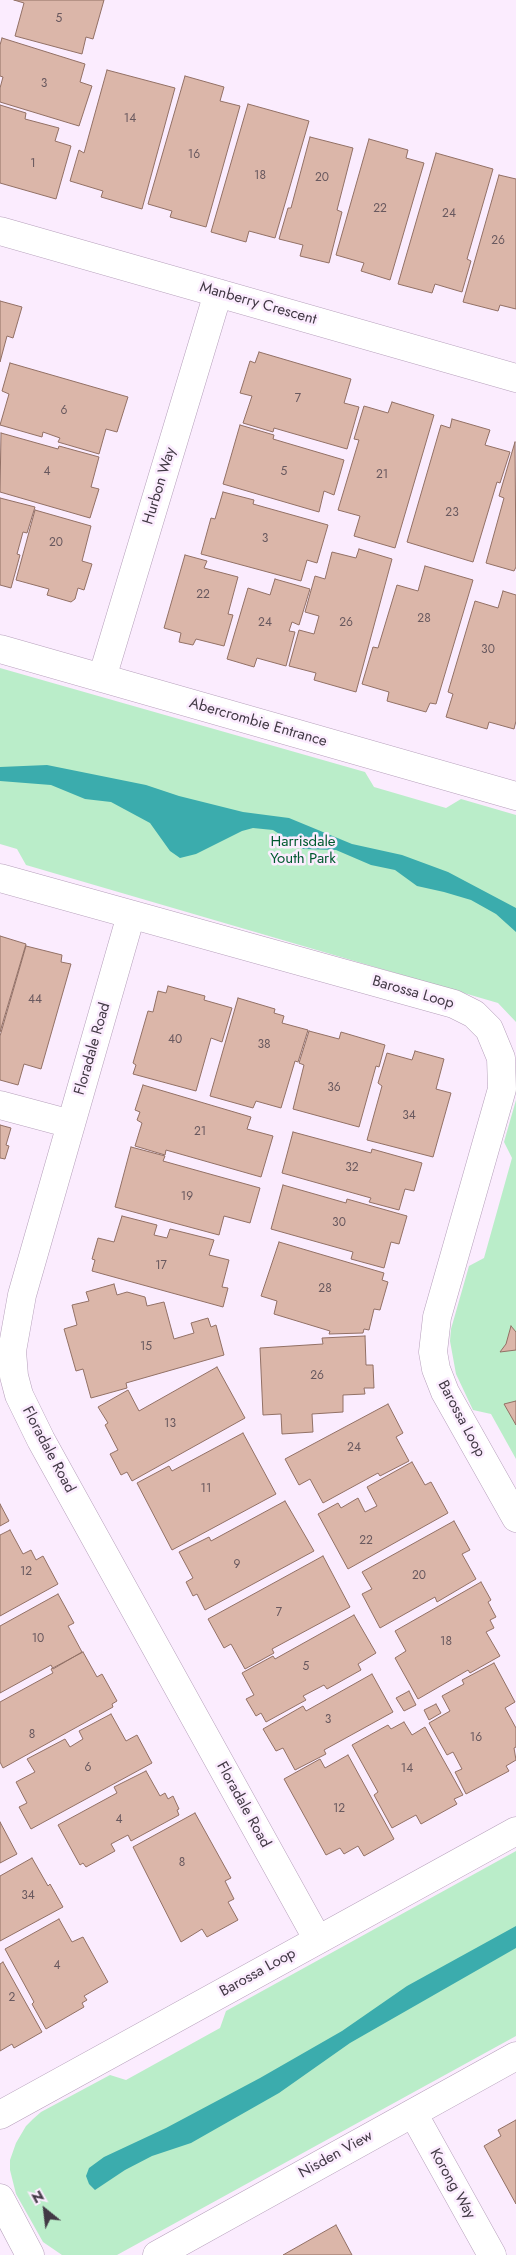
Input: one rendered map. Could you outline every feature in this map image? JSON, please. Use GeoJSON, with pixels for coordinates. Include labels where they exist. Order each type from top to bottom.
{"type":"FeatureCollection","features":[{"type":"Feature","properties":{"kind":"street","name":"Manberry Crescent"},"geometry":{"type":"LineString","coordinates":[[0,231],[516,378]]}},
{"type":"Feature","properties":{"kind":"street","name":"Hurbon Way"},"geometry":{"type":"LineString","coordinates":[[102,678],[218,293]]}},
{"type":"Feature","properties":{"kind":"street","name":"Abercrombie Entrance"},"geometry":{"type":"LineString","coordinates":[[0,650],[516,796]]}},
{"type":"Feature","properties":{"kind":"street","name":"Barossa Loop"},"geometry":{"type":"LineString","coordinates":[[0,878],[454,1004],[474,1014],[489,1029],[501,1058],[502,1089],[437,1317],[433,1352],[436,1369],[445,1392],[516,1518]]}},
{"type":"Feature","properties":{"kind":"street","name":"Floradale Road"},"geometry":{"type":"LineString","coordinates":[[131,914],[24,1287],[12,1351],[14,1376],[19,1395],[41,1440],[318,1940]]}},
{"type":"Feature","properties":{"kind":"street"},"geometry":{"type":"LineString","coordinates":[[0,1105],[71,1124]]}},
{"type":"Feature","properties":{"kind":"street","name":"Barossa Loop"},"geometry":{"type":"LineString","coordinates":[[0,2115],[516,1831]]}},
{"type":"Feature","properties":{"kind":"street","name":"Nisden View"},"geometry":{"type":"LineString","coordinates":[[157,2255],[516,2056]]}},
{"type":"Feature","properties":{"kind":"street","name":"Korong Way"},"geometry":{"type":"LineString","coordinates":[[413,2113],[492,2255]]}},
{"type":"Feature","properties":{"kind":"street"},"geometry":{"type":"LineString","coordinates":[[0,2198],[30,2255]]}},
{"type":"Feature","properties":{"kind":"green space","name":"Harrisdale Youth Park"},"geometry":{"type":"Polygon","coordinates":[[[0,668],[365,772],[374,787],[446,808],[461,799],[516,815],[516,1022],[498,1003],[26,865],[17,849],[0,844],[0,668]]]}},
{"type":"Feature","properties":{"kind":"green space"},"geometry":{"type":"Polygon","coordinates":[[[516,1100],[516,1459],[491,1414],[473,1410],[456,1374],[450,1341],[451,1329],[469,1266],[484,1258],[512,1158],[504,1142],[516,1100]]]}},
{"type":"Feature","properties":{"kind":"green space"},"geometry":{"type":"Polygon","coordinates":[[[516,1851],[516,2036],[117,2255],[62,2255],[43,2242],[16,2194],[10,2170],[10,2160],[16,2143],[26,2126],[41,2112],[110,2075],[126,2080],[220,2028],[226,2011],[516,1851]]]}},
{"type":"Feature","properties":{"kind":"shaded area"},"geometry":{"type":"Polygon","coordinates":[[[47,765],[146,785],[179,796],[243,812],[289,818],[352,844],[402,855],[448,872],[516,908],[516,932],[496,914],[471,900],[417,886],[395,870],[371,865],[336,850],[303,849],[273,830],[253,828],[242,831],[196,854],[180,858],[170,851],[150,823],[111,802],[85,799],[51,785],[0,781],[0,767],[47,765]]]}},
{"type":"Feature","properties":{"kind":"shaded area"},"geometry":{"type":"Polygon","coordinates":[[[516,1926],[516,1948],[350,2043],[279,2093],[191,2143],[152,2156],[125,2170],[95,2190],[89,2184],[86,2176],[89,2168],[104,2157],[166,2128],[260,2078],[342,2031],[407,1986],[516,1926]]]}},
{"type":"Feature","properties":{"kind":"building"},"geometry":{"type":"Polygon","coordinates":[[[14,0],[104,0],[93,39],[86,37],[82,54],[15,36],[24,3],[14,0]]]}},
{"type":"Feature","properties":{"kind":"building"},"geometry":{"type":"Polygon","coordinates":[[[2,38],[85,64],[80,82],[92,86],[79,126],[0,102],[0,88],[3,77],[0,76],[0,45],[2,38]]]}},
{"type":"Feature","properties":{"kind":"building"},"geometry":{"type":"Polygon","coordinates":[[[107,70],[175,88],[142,209],[101,197],[103,191],[70,181],[79,150],[84,153],[107,70]]]}},
{"type":"Feature","properties":{"kind":"building"},"geometry":{"type":"Polygon","coordinates":[[[185,76],[224,87],[220,101],[240,106],[206,227],[170,217],[172,211],[148,204],[185,76]]]}},
{"type":"Feature","properties":{"kind":"building"},"geometry":{"type":"Polygon","coordinates":[[[248,104],[309,121],[275,238],[249,231],[246,242],[211,232],[248,104]]]}},
{"type":"Feature","properties":{"kind":"building"},"geometry":{"type":"Polygon","coordinates":[[[0,105],[26,113],[25,119],[59,128],[55,141],[71,146],[56,199],[0,183],[0,105]]]}},
{"type":"Feature","properties":{"kind":"building"},"geometry":{"type":"Polygon","coordinates":[[[310,137],[353,148],[337,210],[342,212],[329,263],[300,256],[303,245],[279,239],[288,208],[291,208],[310,137]]]}},
{"type":"Feature","properties":{"kind":"building"},"geometry":{"type":"Polygon","coordinates":[[[369,139],[408,150],[406,158],[424,163],[390,280],[361,271],[364,263],[336,255],[369,139]]]}},
{"type":"Feature","properties":{"kind":"building"},"geometry":{"type":"Polygon","coordinates":[[[436,153],[493,169],[467,259],[471,261],[462,292],[435,284],[432,293],[398,284],[436,153]]]}},
{"type":"Feature","properties":{"kind":"building"},"geometry":{"type":"Polygon","coordinates":[[[499,175],[516,179],[516,309],[500,305],[498,311],[463,302],[499,175]]]}},
{"type":"Feature","properties":{"kind":"building"},"geometry":{"type":"Polygon","coordinates":[[[0,301],[22,307],[13,338],[7,336],[0,362],[0,301]]]}},
{"type":"Feature","properties":{"kind":"building"},"geometry":{"type":"Polygon","coordinates":[[[259,352],[351,379],[344,403],[359,407],[347,449],[274,428],[273,432],[243,423],[252,396],[240,393],[250,361],[255,363],[259,352]]]}},
{"type":"Feature","properties":{"kind":"building"},"geometry":{"type":"Polygon","coordinates":[[[10,363],[128,397],[117,432],[106,429],[99,454],[58,442],[60,438],[43,432],[42,437],[0,425],[9,394],[2,391],[10,363]]]}},
{"type":"Feature","properties":{"kind":"building"},"geometry":{"type":"Polygon","coordinates":[[[392,402],[434,415],[395,548],[354,536],[360,516],[338,510],[359,440],[354,439],[364,406],[388,413],[392,402]]]}},
{"type":"Feature","properties":{"kind":"building"},"geometry":{"type":"Polygon","coordinates":[[[452,419],[490,430],[485,445],[510,452],[500,483],[497,482],[473,562],[407,542],[441,425],[450,428],[452,419]]]}},
{"type":"Feature","properties":{"kind":"building"},"geometry":{"type":"Polygon","coordinates":[[[240,425],[274,435],[273,439],[344,460],[334,495],[324,491],[319,512],[223,484],[240,425]]]}},
{"type":"Feature","properties":{"kind":"building"},"geometry":{"type":"Polygon","coordinates":[[[1,433],[58,449],[59,446],[99,457],[91,487],[99,489],[90,518],[0,492],[1,433]]]}},
{"type":"Feature","properties":{"kind":"building"},"geometry":{"type":"Polygon","coordinates":[[[515,442],[516,567],[514,571],[486,563],[504,498],[499,496],[515,442]]]}},
{"type":"Feature","properties":{"kind":"building"},"geometry":{"type":"Polygon","coordinates":[[[223,492],[254,500],[253,504],[328,525],[317,563],[307,560],[301,581],[201,554],[211,518],[215,519],[223,492]]]}},
{"type":"Feature","properties":{"kind":"building"},"geometry":{"type":"Polygon","coordinates":[[[0,498],[35,507],[27,533],[23,532],[17,554],[20,555],[11,588],[0,585],[0,498]]]}},
{"type":"Feature","properties":{"kind":"building"},"geometry":{"type":"Polygon","coordinates":[[[35,510],[91,526],[82,561],[92,564],[84,590],[78,588],[75,599],[71,602],[47,595],[49,589],[16,580],[35,510]]]}},
{"type":"Feature","properties":{"kind":"building"},"geometry":{"type":"Polygon","coordinates":[[[359,549],[392,559],[356,692],[314,680],[316,673],[289,666],[299,630],[314,634],[319,616],[305,612],[315,576],[325,579],[332,552],[356,558],[359,549]]]}},
{"type":"Feature","properties":{"kind":"building"},"geometry":{"type":"Polygon","coordinates":[[[185,555],[207,561],[204,568],[238,577],[228,614],[233,615],[224,646],[196,639],[193,645],[179,642],[181,633],[164,628],[185,555]]]}},
{"type":"Feature","properties":{"kind":"building"},"geometry":{"type":"Polygon","coordinates":[[[425,566],[473,580],[436,704],[430,703],[426,712],[387,701],[389,692],[362,684],[373,647],[378,648],[397,585],[418,591],[425,566]]]}},
{"type":"Feature","properties":{"kind":"building"},"geometry":{"type":"Polygon","coordinates":[[[275,579],[310,589],[299,625],[292,622],[289,631],[295,632],[286,666],[257,658],[254,667],[227,659],[248,588],[270,595],[275,579]]]}},
{"type":"Feature","properties":{"kind":"building"},"geometry":{"type":"Polygon","coordinates":[[[503,591],[516,595],[516,721],[514,729],[489,722],[487,729],[446,717],[453,694],[448,692],[475,601],[498,608],[503,591]]]}},
{"type":"Feature","properties":{"kind":"building"},"geometry":{"type":"Polygon","coordinates":[[[0,936],[26,944],[0,1032],[0,936]]]}},
{"type":"Feature","properties":{"kind":"building"},"geometry":{"type":"Polygon","coordinates":[[[26,946],[62,955],[61,962],[71,964],[41,1069],[24,1064],[18,1085],[0,1080],[0,1036],[26,946]]]}},
{"type":"Feature","properties":{"kind":"building"},"geometry":{"type":"Polygon","coordinates":[[[168,986],[205,996],[204,1000],[232,1008],[222,1042],[211,1038],[196,1091],[133,1074],[136,1065],[133,1063],[148,1011],[153,1012],[158,991],[166,993],[168,986]]]}},
{"type":"Feature","properties":{"kind":"building"},"geometry":{"type":"Polygon","coordinates":[[[238,998],[275,1009],[274,1013],[284,1016],[282,1023],[308,1030],[298,1062],[295,1061],[281,1108],[256,1101],[253,1108],[210,1096],[238,998]]]}},
{"type":"Feature","properties":{"kind":"building"},"geometry":{"type":"Polygon","coordinates":[[[309,1031],[339,1039],[341,1032],[385,1045],[379,1067],[376,1066],[359,1127],[293,1109],[304,1065],[299,1063],[309,1031]]]}},
{"type":"Feature","properties":{"kind":"building"},"geometry":{"type":"Polygon","coordinates":[[[415,1051],[444,1059],[436,1089],[451,1093],[433,1157],[367,1140],[382,1086],[378,1083],[387,1053],[412,1060],[415,1051]]]}},
{"type":"Feature","properties":{"kind":"building"},"geometry":{"type":"Polygon","coordinates":[[[143,1085],[251,1117],[247,1129],[273,1136],[261,1177],[166,1150],[165,1155],[135,1146],[142,1123],[137,1120],[140,1112],[135,1110],[143,1085]]]}},
{"type":"Feature","properties":{"kind":"building"},"geometry":{"type":"Polygon","coordinates":[[[0,1125],[11,1128],[6,1145],[9,1146],[5,1159],[0,1158],[0,1125]]]}},
{"type":"Feature","properties":{"kind":"building"},"geometry":{"type":"Polygon","coordinates":[[[293,1132],[371,1153],[372,1149],[422,1163],[414,1191],[405,1189],[399,1210],[369,1202],[371,1198],[282,1173],[293,1132]]]}},
{"type":"Feature","properties":{"kind":"building"},"geometry":{"type":"Polygon","coordinates":[[[131,1147],[165,1156],[163,1161],[260,1188],[250,1223],[224,1216],[219,1235],[115,1207],[131,1147]]]}},
{"type":"Feature","properties":{"kind":"building"},"geometry":{"type":"Polygon","coordinates":[[[283,1185],[346,1203],[347,1199],[407,1216],[399,1244],[391,1242],[384,1268],[351,1259],[353,1252],[271,1229],[283,1185]]]}},
{"type":"Feature","properties":{"kind":"building"},"geometry":{"type":"Polygon","coordinates":[[[122,1216],[157,1225],[154,1235],[167,1238],[170,1229],[214,1240],[209,1255],[229,1260],[222,1287],[228,1288],[223,1307],[92,1271],[95,1260],[92,1259],[98,1238],[114,1242],[122,1216]]]}},
{"type":"Feature","properties":{"kind":"building"},"geometry":{"type":"Polygon","coordinates":[[[279,1242],[384,1273],[382,1280],[388,1282],[380,1310],[374,1309],[369,1330],[364,1329],[363,1333],[329,1334],[330,1331],[274,1314],[277,1301],[261,1296],[279,1242]]]}},
{"type":"Feature","properties":{"kind":"building"},"geometry":{"type":"Polygon","coordinates":[[[114,1284],[117,1295],[127,1292],[145,1297],[147,1306],[164,1302],[174,1339],[194,1333],[191,1323],[208,1318],[211,1327],[216,1325],[224,1355],[126,1383],[127,1388],[91,1398],[83,1369],[76,1371],[64,1329],[77,1325],[72,1305],[89,1301],[86,1292],[114,1284]]]}},
{"type":"Feature","properties":{"kind":"building"},"geometry":{"type":"Polygon","coordinates":[[[511,1326],[516,1332],[516,1350],[500,1352],[506,1344],[511,1326]]]}},
{"type":"Feature","properties":{"kind":"building"},"geometry":{"type":"Polygon","coordinates":[[[365,1336],[366,1365],[373,1365],[374,1388],[364,1388],[365,1394],[343,1395],[343,1412],[312,1414],[313,1432],[282,1434],[281,1414],[263,1415],[260,1348],[323,1344],[322,1338],[365,1336]]]}},
{"type":"Feature","properties":{"kind":"building"},"geometry":{"type":"Polygon","coordinates":[[[217,1367],[245,1418],[132,1481],[127,1472],[121,1475],[110,1454],[118,1450],[105,1425],[108,1423],[98,1407],[128,1390],[139,1411],[217,1367]]]}},
{"type":"Feature","properties":{"kind":"building"},"geometry":{"type":"Polygon","coordinates":[[[516,1401],[516,1425],[504,1404],[516,1401]]]}},
{"type":"Feature","properties":{"kind":"building"},"geometry":{"type":"Polygon","coordinates":[[[388,1404],[403,1433],[396,1437],[409,1461],[380,1476],[378,1473],[323,1503],[310,1479],[299,1485],[285,1459],[388,1404]]]}},
{"type":"Feature","properties":{"kind":"building"},"geometry":{"type":"Polygon","coordinates":[[[243,1433],[276,1494],[172,1550],[137,1483],[169,1466],[172,1471],[243,1433]]]}},
{"type":"Feature","properties":{"kind":"building"},"geometry":{"type":"Polygon","coordinates":[[[412,1462],[425,1485],[431,1482],[448,1513],[348,1569],[318,1514],[338,1503],[341,1508],[358,1498],[365,1512],[377,1506],[367,1487],[412,1462]]]}},
{"type":"Feature","properties":{"kind":"building"},"geometry":{"type":"Polygon","coordinates":[[[285,1501],[314,1551],[205,1610],[197,1594],[193,1596],[186,1582],[193,1578],[179,1552],[209,1537],[211,1541],[285,1501]]]}},
{"type":"Feature","properties":{"kind":"building"},"geometry":{"type":"Polygon","coordinates":[[[0,1504],[9,1521],[0,1526],[0,1504]]]}},
{"type":"Feature","properties":{"kind":"building"},"geometry":{"type":"Polygon","coordinates":[[[454,1521],[470,1550],[462,1554],[476,1579],[437,1602],[435,1597],[380,1628],[362,1594],[372,1589],[362,1572],[454,1521]]]}},
{"type":"Feature","properties":{"kind":"building"},"geometry":{"type":"Polygon","coordinates":[[[10,1530],[23,1554],[31,1550],[36,1560],[43,1556],[58,1584],[0,1616],[0,1535],[10,1530]]]}},
{"type":"Feature","properties":{"kind":"building"},"geometry":{"type":"Polygon","coordinates":[[[323,1556],[350,1607],[272,1649],[274,1653],[245,1669],[231,1644],[224,1648],[208,1619],[323,1556]]]}},
{"type":"Feature","properties":{"kind":"building"},"geometry":{"type":"Polygon","coordinates":[[[481,1582],[491,1600],[488,1602],[496,1617],[490,1620],[494,1628],[486,1632],[500,1656],[470,1673],[468,1670],[418,1699],[395,1658],[406,1651],[395,1631],[481,1582]]]}},
{"type":"Feature","properties":{"kind":"building"},"geometry":{"type":"Polygon","coordinates":[[[58,1594],[74,1623],[68,1626],[82,1652],[53,1669],[51,1665],[0,1693],[0,1626],[58,1594]]]}},
{"type":"Feature","properties":{"kind":"building"},"geometry":{"type":"Polygon","coordinates":[[[354,1615],[376,1653],[358,1664],[361,1670],[327,1689],[324,1685],[303,1696],[306,1700],[266,1722],[261,1713],[256,1716],[246,1699],[254,1695],[242,1673],[273,1656],[275,1659],[354,1615]]]}},
{"type":"Feature","properties":{"kind":"building"},"geometry":{"type":"Polygon","coordinates":[[[83,1652],[97,1677],[102,1674],[117,1701],[112,1704],[113,1707],[3,1768],[0,1762],[0,1702],[53,1673],[51,1669],[83,1652]]]}},
{"type":"Feature","properties":{"kind":"building"},"geometry":{"type":"Polygon","coordinates":[[[494,1663],[515,1702],[505,1708],[516,1728],[516,1747],[514,1748],[516,1760],[506,1766],[509,1771],[466,1794],[455,1772],[462,1769],[453,1752],[447,1755],[429,1723],[450,1711],[442,1696],[464,1684],[462,1680],[494,1663]]]}},
{"type":"Feature","properties":{"kind":"building"},"geometry":{"type":"Polygon","coordinates":[[[372,1674],[393,1712],[324,1750],[326,1754],[295,1770],[283,1748],[276,1751],[263,1729],[303,1706],[306,1711],[372,1674]]]}},
{"type":"Feature","properties":{"kind":"building"},"geometry":{"type":"Polygon","coordinates":[[[409,1691],[416,1705],[404,1711],[396,1698],[409,1691]]]}},
{"type":"Feature","properties":{"kind":"building"},"geometry":{"type":"Polygon","coordinates":[[[436,1704],[441,1713],[429,1720],[424,1710],[436,1704]]]}},
{"type":"Feature","properties":{"kind":"building"},"geometry":{"type":"Polygon","coordinates":[[[111,1714],[126,1741],[137,1735],[152,1763],[31,1829],[19,1807],[27,1803],[16,1782],[35,1772],[27,1759],[65,1739],[70,1747],[83,1739],[79,1731],[111,1714]]]}},
{"type":"Feature","properties":{"kind":"building"},"geometry":{"type":"Polygon","coordinates":[[[404,1722],[412,1735],[425,1727],[463,1795],[454,1799],[457,1804],[421,1824],[416,1815],[392,1828],[374,1795],[378,1792],[352,1745],[388,1725],[391,1729],[404,1722]]]}},
{"type":"Feature","properties":{"kind":"building"},"geometry":{"type":"Polygon","coordinates":[[[348,1755],[394,1839],[364,1856],[358,1846],[344,1854],[340,1848],[326,1855],[284,1779],[320,1759],[325,1768],[348,1755]]]}},
{"type":"Feature","properties":{"kind":"building"},"geometry":{"type":"Polygon","coordinates":[[[146,1771],[160,1796],[165,1793],[168,1799],[173,1796],[179,1809],[177,1810],[179,1815],[131,1841],[128,1835],[111,1844],[115,1851],[86,1867],[83,1863],[80,1865],[58,1825],[117,1793],[114,1787],[146,1771]]]}},
{"type":"Feature","properties":{"kind":"building"},"geometry":{"type":"Polygon","coordinates":[[[195,1813],[231,1878],[225,1881],[234,1899],[228,1902],[238,1920],[207,1937],[202,1929],[181,1942],[133,1847],[195,1813]]]}},
{"type":"Feature","properties":{"kind":"building"},"geometry":{"type":"Polygon","coordinates":[[[0,1822],[17,1854],[0,1863],[0,1822]]]}},
{"type":"Feature","properties":{"kind":"building"},"geometry":{"type":"Polygon","coordinates":[[[32,1858],[63,1907],[0,1941],[0,1876],[32,1858]]]}},
{"type":"Feature","properties":{"kind":"building"},"geometry":{"type":"Polygon","coordinates":[[[59,1919],[72,1942],[83,1937],[108,1982],[84,1996],[87,2000],[82,2003],[84,2007],[46,2029],[32,2004],[34,2002],[5,1949],[59,1919]]]}},
{"type":"Feature","properties":{"kind":"building"},"geometry":{"type":"Polygon","coordinates":[[[3,1962],[42,2032],[14,2048],[12,2044],[0,2051],[0,1964],[3,1962]]]}},
{"type":"Feature","properties":{"kind":"building"},"geometry":{"type":"Polygon","coordinates":[[[516,2120],[516,2204],[484,2146],[501,2136],[498,2130],[516,2120]]]}},
{"type":"Feature","properties":{"kind":"building"},"geometry":{"type":"Polygon","coordinates":[[[336,2225],[352,2255],[283,2255],[336,2225]]]}}]}
